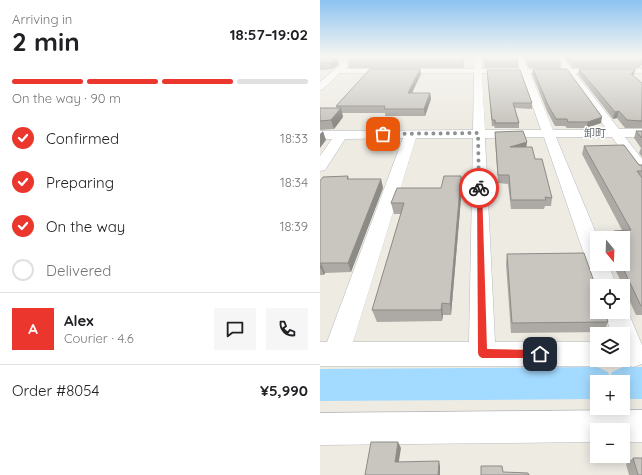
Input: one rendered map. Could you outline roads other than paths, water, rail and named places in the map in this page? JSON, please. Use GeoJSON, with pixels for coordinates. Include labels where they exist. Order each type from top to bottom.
{"type":"FeatureCollection","features":[{"type":"Feature","properties":{"kind":"street"},"geometry":{"type":"LineString","coordinates":[[320,87],[329,78]]}},
{"type":"Feature","properties":{"kind":"street"},"geometry":{"type":"LineString","coordinates":[[478,78],[482,353]]}},
{"type":"Feature","properties":{"kind":"street"},"geometry":{"type":"LineString","coordinates":[[528,78],[590,242]]}},
{"type":"Feature","properties":{"kind":"street"},"geometry":{"type":"LineString","coordinates":[[575,78],[642,169]]}},
{"type":"Feature","properties":{"kind":"street"},"geometry":{"type":"LineString","coordinates":[[320,135],[642,133]]}},
{"type":"Feature","properties":{"kind":"street"},"geometry":{"type":"LineString","coordinates":[[320,167],[341,134]]}},
{"type":"Feature","properties":{"kind":"street"},"geometry":{"type":"LineString","coordinates":[[411,134],[328,354],[590,354]]}},
{"type":"Feature","properties":{"kind":"street"},"geometry":{"type":"LineString","coordinates":[[619,319],[633,355]]}},
{"type":"Feature","properties":{"kind":"street"},"geometry":{"type":"LineString","coordinates":[[320,430],[642,426]]}},
{"type":"Feature","properties":{"kind":"waterway"},"geometry":{"type":"LineString","coordinates":[[320,385],[590,383]]}},
{"type":"Feature","properties":{"kind":"waterway"},"geometry":{"type":"LineString","coordinates":[[630,383],[642,383]]}},
{"type":"Feature","properties":{"kind":"district","name":"卸町"},"geometry":{"type":"Point","coordinates":[595,133]}}]}
